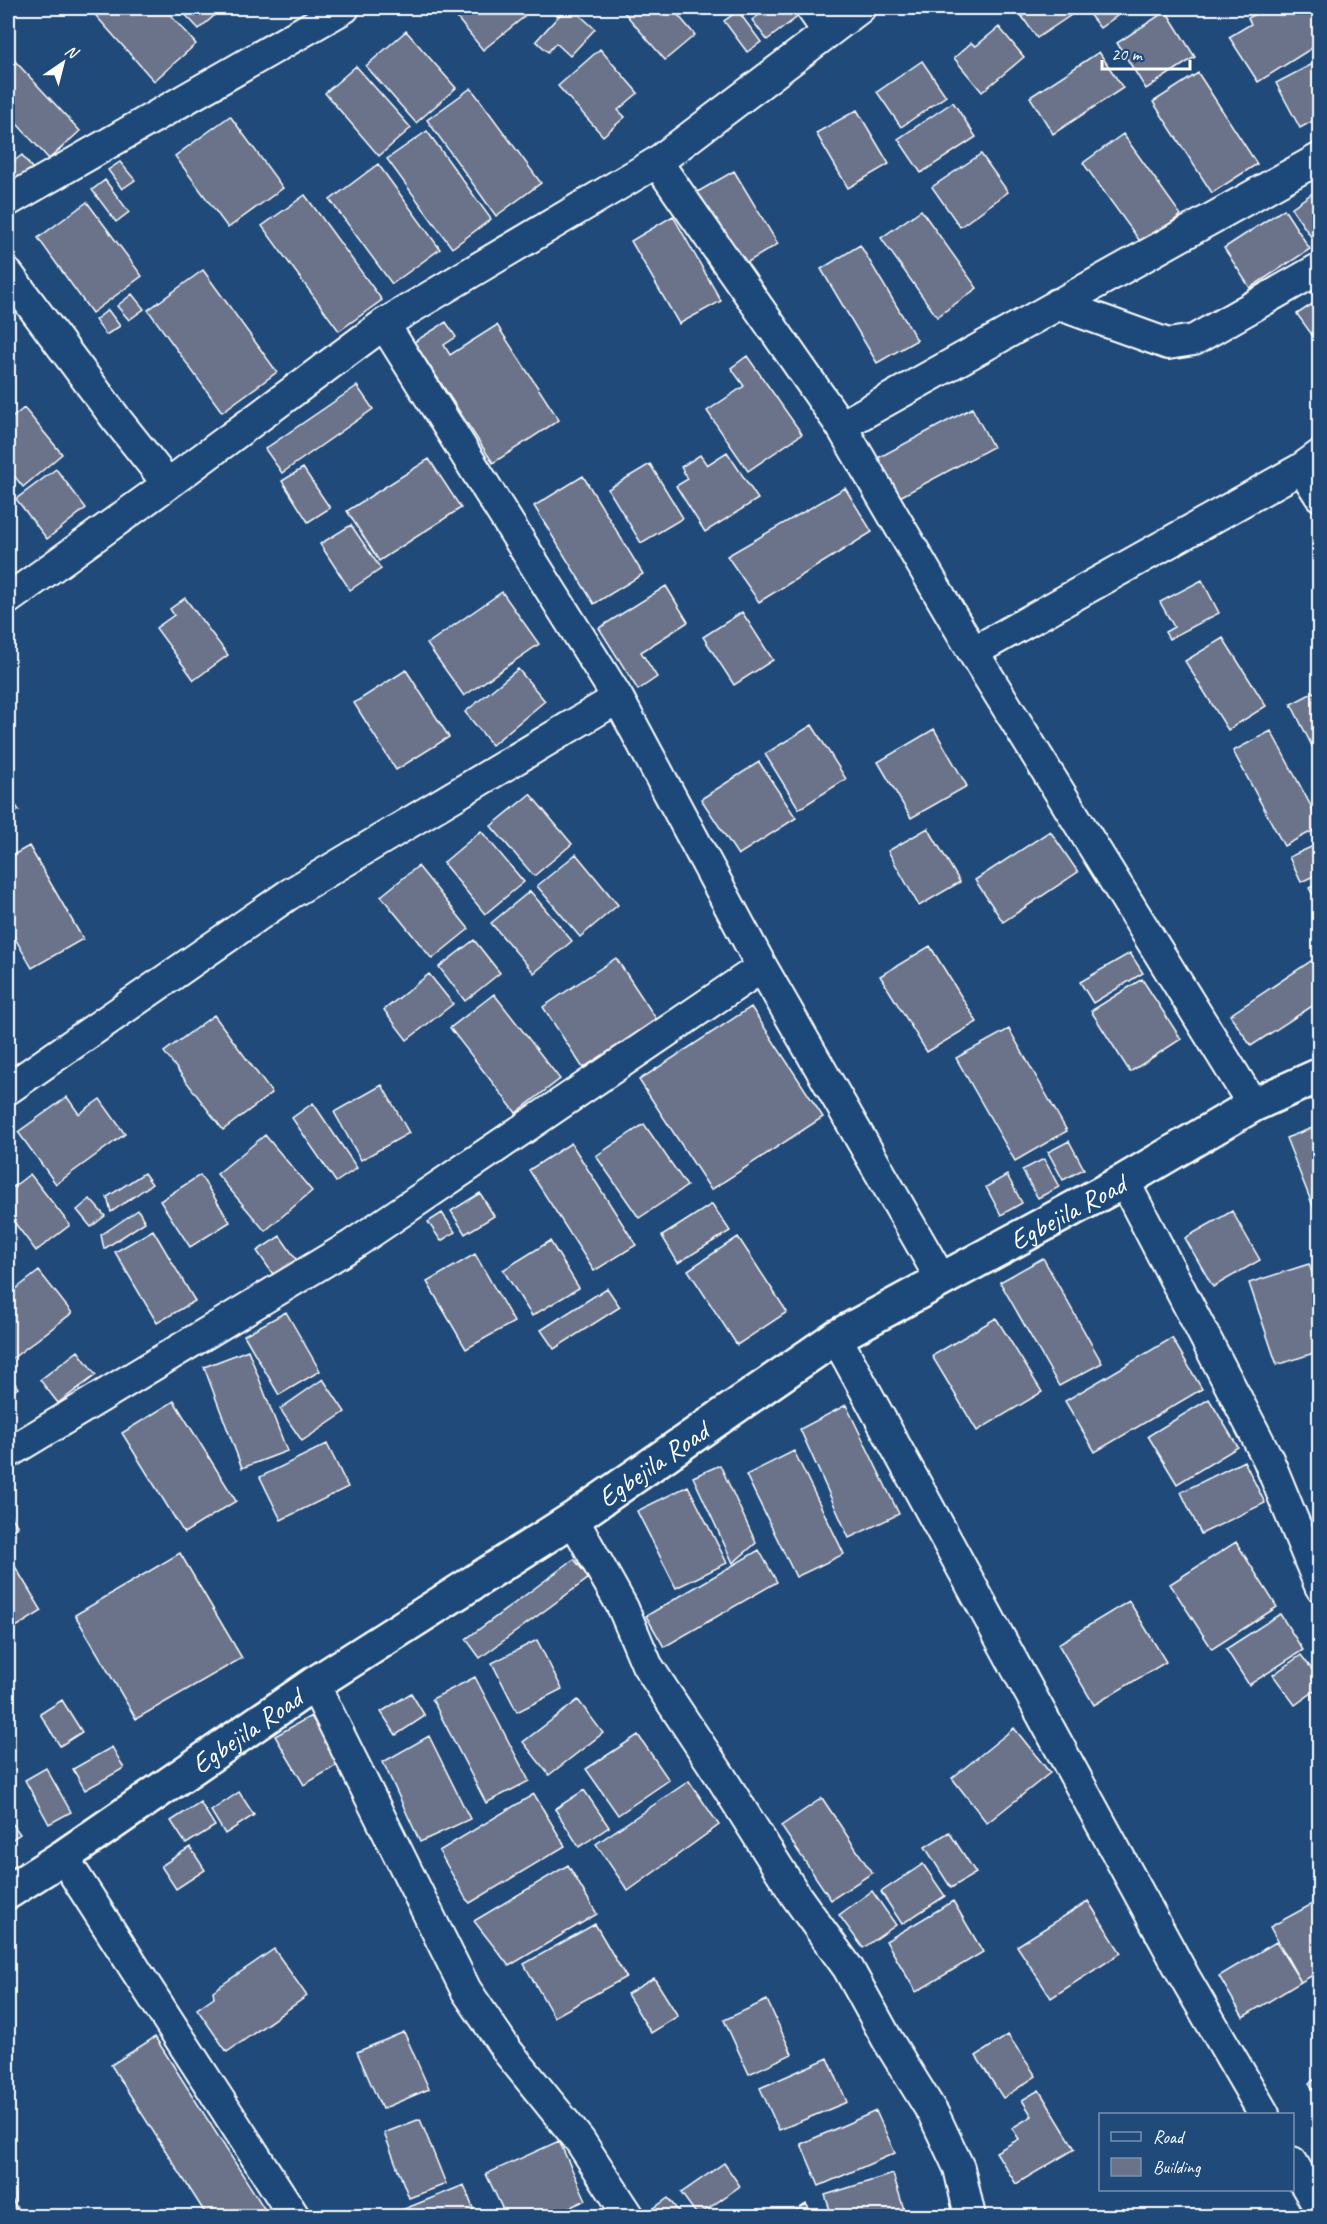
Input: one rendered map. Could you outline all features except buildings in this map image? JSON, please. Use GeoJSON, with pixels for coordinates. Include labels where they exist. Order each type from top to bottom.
{"type":"FeatureCollection","features":[{"type":"Feature","properties":{"kind":"street"},"geometry":{"type":"LineString","coordinates":[[8,201],[344,8]]}},
{"type":"Feature","properties":{"kind":"street"},"geometry":{"type":"LineString","coordinates":[[811,8],[828,32]]}},
{"type":"Feature","properties":{"kind":"street"},"geometry":{"type":"LineString","coordinates":[[8,599],[384,324],[657,162],[860,8]]}},
{"type":"Feature","properties":{"kind":"street"},"geometry":{"type":"LineString","coordinates":[[841,426],[1320,159]]}},
{"type":"Feature","properties":{"kind":"street"},"geometry":{"type":"LineString","coordinates":[[657,162],[841,426],[973,652],[1253,1105]]}},
{"type":"Feature","properties":{"kind":"street"},"geometry":{"type":"LineString","coordinates":[[1058,304],[1168,344],[1194,340],[1320,268]]}},
{"type":"Feature","properties":{"kind":"street"},"geometry":{"type":"LineString","coordinates":[[8,274],[168,484]]}},
{"type":"Feature","properties":{"kind":"street"},"geometry":{"type":"LineString","coordinates":[[384,324],[618,698],[762,967],[941,1279]]}},
{"type":"Feature","properties":{"kind":"street"},"geometry":{"type":"LineString","coordinates":[[973,652],[1311,462],[1320,496]]}},
{"type":"Feature","properties":{"kind":"street"},"geometry":{"type":"LineString","coordinates":[[8,1089],[288,895],[618,698]]}},
{"type":"Feature","properties":{"kind":"street"},"geometry":{"type":"LineString","coordinates":[[8,1453],[352,1245],[762,967]]}},
{"type":"Feature","properties":{"kind":"street","name":"Egbejila Road"},"geometry":{"type":"LineString","coordinates":[[8,1892],[63,1857],[314,1684],[573,1519],[836,1337],[1124,1180],[1253,1105],[1320,1075]]}},
{"type":"Feature","properties":{"kind":"street"},"geometry":{"type":"LineString","coordinates":[[1124,1180],[1268,1459],[1320,1586]]}},
{"type":"Feature","properties":{"kind":"street"},"geometry":{"type":"LineString","coordinates":[[836,1337],[1184,1976],[1263,2113]]}},
{"type":"Feature","properties":{"kind":"street"},"geometry":{"type":"LineString","coordinates":[[573,1519],[623,1608],[647,1665],[796,1896],[848,1968],[887,2039],[934,2115],[959,2168],[970,2217]]}},
{"type":"Feature","properties":{"kind":"street"},"geometry":{"type":"LineString","coordinates":[[314,1684],[466,1990],[508,2052],[580,2141],[629,2217]]}},
{"type":"Feature","properties":{"kind":"street"},"geometry":{"type":"LineString","coordinates":[[63,1857],[294,2217]]}},
{"type":"Feature","properties":{"kind":"street"},"geometry":{"type":"LineString","coordinates":[[1294,2165],[1320,2209]]}}]}
